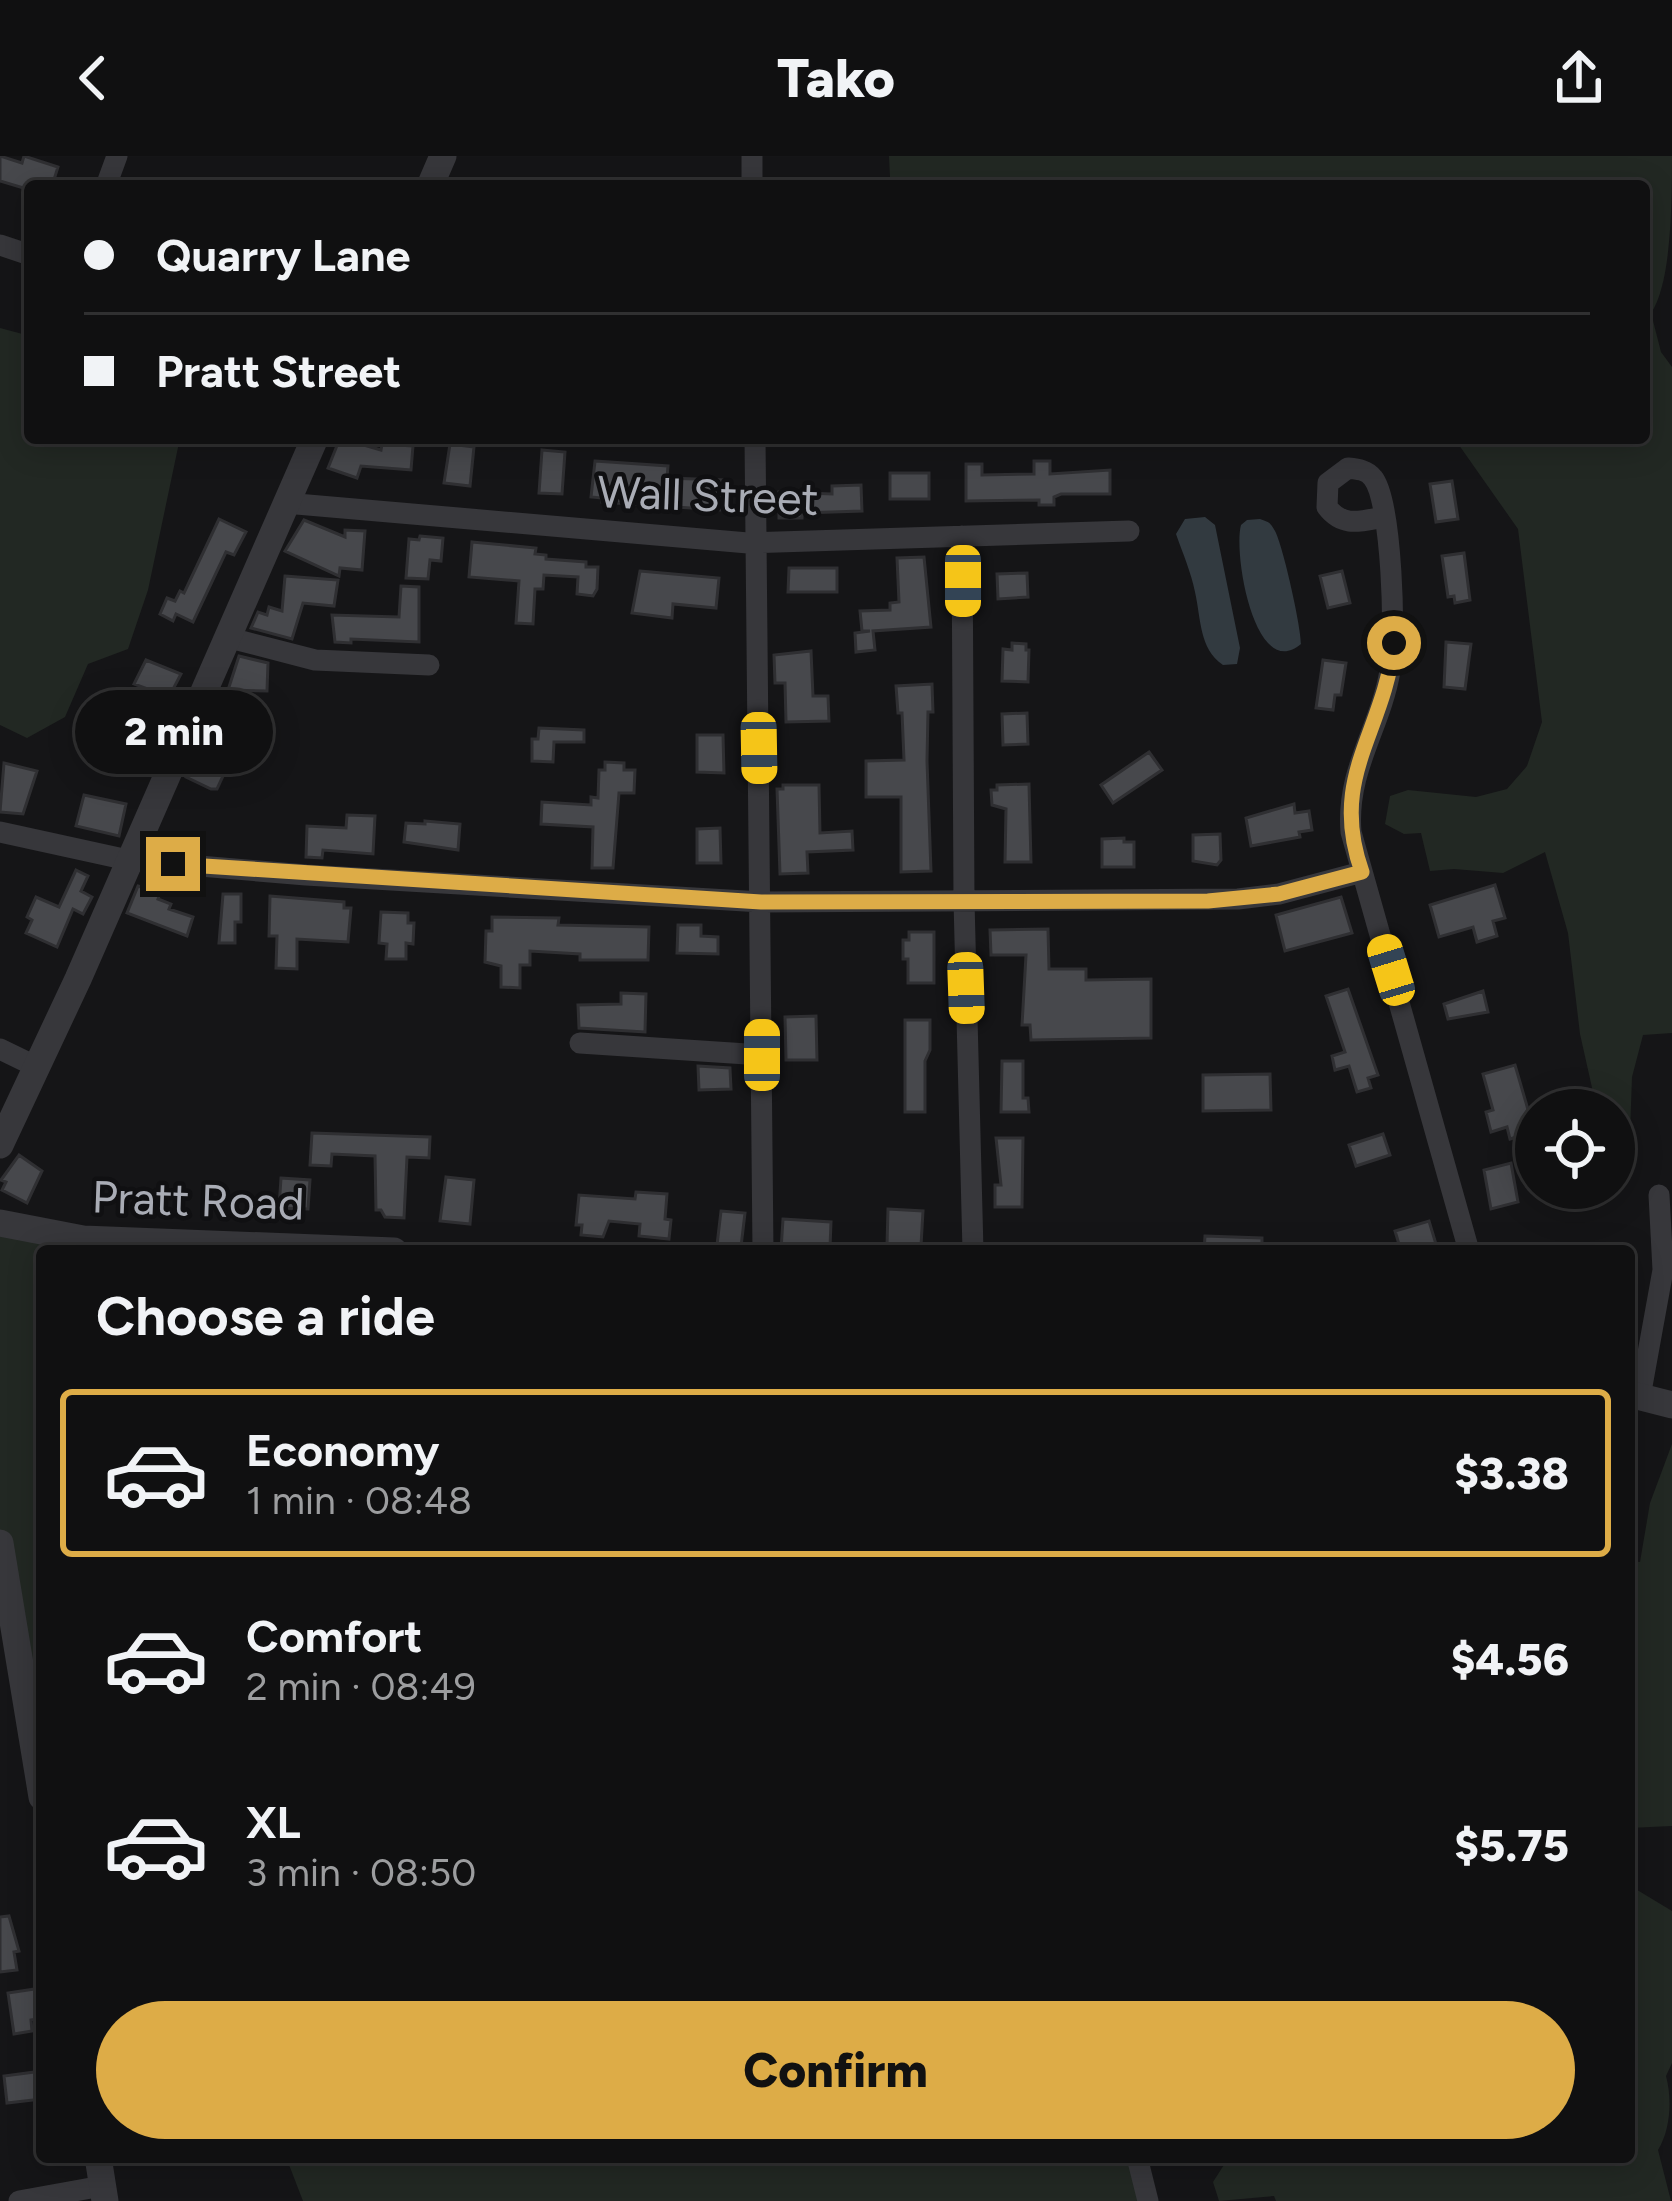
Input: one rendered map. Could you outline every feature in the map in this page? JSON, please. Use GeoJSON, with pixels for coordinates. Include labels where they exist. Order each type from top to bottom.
{"type":"FeatureCollection","features":[{"type":"Feature","properties":{"kind":"street"},"geometry":{"type":"LineString","coordinates":[[0,1145],[312,444]]}},
{"type":"Feature","properties":{"kind":"street"},"geometry":{"type":"LineString","coordinates":[[754,444],[763,1245]]}},
{"type":"Feature","properties":{"kind":"street","name":"Wall Street"},"geometry":{"type":"LineString","coordinates":[[285,503],[756,543],[1129,531]]}},
{"type":"Feature","properties":{"kind":"street"},"geometry":{"type":"LineString","coordinates":[[1384,517],[1394,643],[1387,689],[1351,788],[1351,832],[1467,1245]]}},
{"type":"Feature","properties":{"kind":"street"},"geometry":{"type":"LineString","coordinates":[[962,536],[973,1245]]}},
{"type":"Feature","properties":{"kind":"street"},"geometry":{"type":"LineString","coordinates":[[226,637],[315,660],[429,665]]}},
{"type":"Feature","properties":{"kind":"street"},"geometry":{"type":"LineString","coordinates":[[0,832],[128,860],[761,902],[1238,899],[1279,894],[1362,872]]}},
{"type":"Feature","properties":{"kind":"street"},"geometry":{"type":"LineString","coordinates":[[580,1043],[762,1055]]}},
{"type":"Feature","properties":{"kind":"street"},"geometry":{"type":"LineString","coordinates":[[0,1049],[37,1067]]}},
{"type":"Feature","properties":{"kind":"street"},"geometry":{"type":"LineString","coordinates":[[1659,1196],[1663,1270],[1635,1396],[1672,1405]]}},
{"type":"Feature","properties":{"kind":"street","name":"Pratt Road"},"geometry":{"type":"LineString","coordinates":[[0,1222],[83,1239],[238,1245]]}},
{"type":"Feature","properties":{"kind":"street"},"geometry":{"type":"LineString","coordinates":[[0,1543],[11,1674],[36,1773]]}},
{"type":"Feature","properties":{"kind":"street"},"geometry":{"type":"LineString","coordinates":[[19,2201],[103,2193],[99,2163]]}},
{"type":"Feature","properties":{"kind":"street"},"geometry":{"type":"LineString","coordinates":[[1139,2163],[1148,2201]]}},
{"type":"Feature","properties":{"kind":"shaded area"},"geometry":{"type":"Polygon","coordinates":[[[889,156],[1672,156],[1667,261],[1651,313],[1661,352],[1672,367],[1672,1033],[1643,1035],[1632,1089],[1592,1089],[1580,1034],[1568,933],[1545,852],[1503,873],[1430,871],[1421,833],[1404,834],[1385,824],[1390,796],[1408,790],[1476,797],[1507,789],[1527,766],[1542,722],[1518,529],[1458,444],[1650,444],[1650,180],[885,180],[890,177],[889,156]]]}},
{"type":"Feature","properties":{"kind":"shaded area"},"geometry":{"type":"Polygon","coordinates":[[[0,328],[24,334],[24,444],[179,444],[148,590],[128,649],[88,664],[65,717],[27,738],[0,725],[0,328]]]}},
{"type":"Feature","properties":{"kind":"shaded area"},"geometry":{"type":"Polygon","coordinates":[[[1205,517],[1215,525],[1240,648],[1237,664],[1223,665],[1205,642],[1176,534],[1185,519],[1205,517]]]}},
{"type":"Feature","properties":{"kind":"shaded area"},"geometry":{"type":"Polygon","coordinates":[[[1260,519],[1270,524],[1278,539],[1298,621],[1301,644],[1285,651],[1271,646],[1260,631],[1244,586],[1241,525],[1260,519]]]}},
{"type":"Feature","properties":{"kind":"shaded area"},"geometry":{"type":"Polygon","coordinates":[[[0,1223],[310,1245],[36,1245],[36,1761],[0,1543],[0,1223]]]}},
{"type":"Feature","properties":{"kind":"shaded area"},"geometry":{"type":"Polygon","coordinates":[[[1672,1444],[1672,1826],[1635,1828],[1635,1562],[1640,1562],[1650,1503],[1672,1444]]]}},
{"type":"Feature","properties":{"kind":"shaded area"},"geometry":{"type":"Polygon","coordinates":[[[1635,1889],[1672,1911],[1672,2063],[1666,2076],[1666,2133],[1658,2150],[1671,2201],[1276,2201],[1274,2196],[1219,2201],[1213,2182],[1225,2163],[1635,2163],[1635,1889]]]}},
{"type":"Feature","properties":{"kind":"shaded area"},"geometry":{"type":"Polygon","coordinates":[[[288,2163],[1137,2163],[1146,2201],[303,2201],[288,2163]]]}},
{"type":"Feature","properties":{"kind":"building"},"geometry":{"type":"Polygon","coordinates":[[[0,156],[22,163],[24,156],[58,167],[54,180],[24,180],[24,188],[0,181],[0,156]]]}},
{"type":"Feature","properties":{"kind":"building"},"geometry":{"type":"Polygon","coordinates":[[[338,444],[381,450],[382,444],[413,446],[411,470],[361,466],[357,478],[328,468],[338,444]]]}},
{"type":"Feature","properties":{"kind":"building"},"geometry":{"type":"Polygon","coordinates":[[[450,444],[474,447],[470,486],[444,483],[450,444]]]}},
{"type":"Feature","properties":{"kind":"building"},"geometry":{"type":"Polygon","coordinates":[[[542,450],[565,452],[562,494],[539,493],[542,450]]]}},
{"type":"Feature","properties":{"kind":"building"},"geometry":{"type":"Polygon","coordinates":[[[595,461],[668,466],[667,478],[725,480],[720,510],[602,502],[602,498],[591,497],[595,461]]]}},
{"type":"Feature","properties":{"kind":"building"},"geometry":{"type":"Polygon","coordinates":[[[1034,461],[1050,461],[1050,474],[1110,470],[1110,494],[1061,494],[1054,497],[1054,505],[1039,505],[1039,500],[966,501],[966,464],[982,464],[982,475],[1034,474],[1034,461]]]}},
{"type":"Feature","properties":{"kind":"building"},"geometry":{"type":"Polygon","coordinates":[[[890,473],[929,473],[929,499],[890,499],[890,473]]]}},
{"type":"Feature","properties":{"kind":"building"},"geometry":{"type":"Polygon","coordinates":[[[1452,481],[1458,519],[1436,522],[1430,484],[1452,481]]]}},
{"type":"Feature","properties":{"kind":"building"},"geometry":{"type":"Polygon","coordinates":[[[861,485],[862,511],[779,518],[779,492],[832,494],[832,486],[861,485]]]}},
{"type":"Feature","properties":{"kind":"building"},"geometry":{"type":"Polygon","coordinates":[[[219,519],[246,532],[234,555],[226,552],[193,622],[176,614],[173,621],[160,614],[167,598],[175,601],[180,591],[184,593],[219,519]]]}},
{"type":"Feature","properties":{"kind":"building"},"geometry":{"type":"Polygon","coordinates":[[[304,520],[345,537],[345,530],[365,531],[362,570],[340,568],[339,576],[285,551],[304,520]]]}},
{"type":"Feature","properties":{"kind":"building"},"geometry":{"type":"Polygon","coordinates":[[[443,538],[441,561],[430,560],[428,579],[406,578],[409,539],[443,538]]]}},
{"type":"Feature","properties":{"kind":"building"},"geometry":{"type":"Polygon","coordinates":[[[472,542],[536,548],[535,554],[546,555],[546,559],[586,562],[586,567],[598,567],[597,589],[593,596],[577,594],[578,577],[544,575],[543,589],[535,589],[533,624],[516,623],[519,581],[469,577],[472,542]]]}},
{"type":"Feature","properties":{"kind":"building"},"geometry":{"type":"Polygon","coordinates":[[[1464,553],[1470,600],[1455,603],[1454,596],[1448,597],[1442,556],[1464,553]]]}},
{"type":"Feature","properties":{"kind":"building"},"geometry":{"type":"Polygon","coordinates":[[[924,557],[931,627],[873,631],[875,650],[856,652],[855,633],[870,631],[862,631],[860,611],[890,610],[890,603],[899,602],[897,558],[924,557]]]}},
{"type":"Feature","properties":{"kind":"building"},"geometry":{"type":"Polygon","coordinates":[[[789,568],[837,568],[837,592],[788,592],[789,568]]]}},
{"type":"Feature","properties":{"kind":"building"},"geometry":{"type":"Polygon","coordinates":[[[640,571],[719,578],[716,608],[673,604],[672,618],[632,613],[640,571]]]}},
{"type":"Feature","properties":{"kind":"building"},"geometry":{"type":"Polygon","coordinates":[[[1342,571],[1350,603],[1328,608],[1320,576],[1342,571]]]}},
{"type":"Feature","properties":{"kind":"building"},"geometry":{"type":"Polygon","coordinates":[[[1027,573],[1028,597],[998,599],[997,574],[1027,573]]]}},
{"type":"Feature","properties":{"kind":"building"},"geometry":{"type":"Polygon","coordinates":[[[285,576],[338,580],[334,606],[303,603],[292,639],[251,628],[258,612],[267,615],[269,607],[282,611],[285,576]]]}},
{"type":"Feature","properties":{"kind":"building"},"geometry":{"type":"Polygon","coordinates":[[[401,586],[419,587],[419,642],[335,642],[332,615],[399,617],[401,586]]]}},
{"type":"Feature","properties":{"kind":"building"},"geometry":{"type":"Polygon","coordinates":[[[1446,642],[1471,644],[1465,689],[1444,687],[1446,642]]]}},
{"type":"Feature","properties":{"kind":"building"},"geometry":{"type":"Polygon","coordinates":[[[1012,643],[1026,644],[1029,650],[1028,682],[1002,681],[1003,649],[1012,650],[1012,643]]]}},
{"type":"Feature","properties":{"kind":"building"},"geometry":{"type":"Polygon","coordinates":[[[811,651],[813,696],[828,696],[829,721],[786,722],[785,683],[775,683],[774,655],[811,651]]]}},
{"type":"Feature","properties":{"kind":"building"},"geometry":{"type":"Polygon","coordinates":[[[239,656],[268,663],[267,691],[228,690],[239,656]]]}},
{"type":"Feature","properties":{"kind":"building"},"geometry":{"type":"Polygon","coordinates":[[[146,660],[181,674],[169,697],[134,684],[146,660]]]}},
{"type":"Feature","properties":{"kind":"building"},"geometry":{"type":"Polygon","coordinates":[[[1323,660],[1346,663],[1341,695],[1335,695],[1333,710],[1316,708],[1323,660]]]}},
{"type":"Feature","properties":{"kind":"building"},"geometry":{"type":"Polygon","coordinates":[[[932,684],[927,761],[931,871],[901,872],[901,797],[866,797],[866,761],[904,760],[896,686],[932,684]]]}},
{"type":"Feature","properties":{"kind":"building"},"geometry":{"type":"Polygon","coordinates":[[[219,702],[243,713],[223,758],[230,761],[217,789],[211,789],[186,777],[219,702]]]}},
{"type":"Feature","properties":{"kind":"building"},"geometry":{"type":"Polygon","coordinates":[[[1027,713],[1028,744],[1003,745],[1002,714],[1027,713]]]}},
{"type":"Feature","properties":{"kind":"building"},"geometry":{"type":"Polygon","coordinates":[[[539,728],[584,730],[584,742],[554,742],[553,762],[532,761],[532,739],[538,739],[539,728]]]}},
{"type":"Feature","properties":{"kind":"building"},"geometry":{"type":"Polygon","coordinates":[[[697,735],[723,735],[724,773],[697,772],[697,735]]]}},
{"type":"Feature","properties":{"kind":"building"},"geometry":{"type":"Polygon","coordinates":[[[1149,752],[1162,770],[1113,803],[1101,785],[1149,752]]]}},
{"type":"Feature","properties":{"kind":"building"},"geometry":{"type":"Polygon","coordinates":[[[605,762],[624,763],[624,770],[635,770],[634,793],[619,793],[613,868],[592,868],[593,827],[541,824],[542,802],[591,805],[591,797],[598,798],[599,770],[605,770],[605,762]]]}},
{"type":"Feature","properties":{"kind":"building"},"geometry":{"type":"Polygon","coordinates":[[[4,763],[37,771],[23,814],[0,812],[4,763]]]}},
{"type":"Feature","properties":{"kind":"building"},"geometry":{"type":"Polygon","coordinates":[[[1029,784],[1031,862],[1005,862],[1006,809],[992,805],[991,790],[997,790],[997,785],[1029,784]]]}},
{"type":"Feature","properties":{"kind":"building"},"geometry":{"type":"Polygon","coordinates":[[[819,785],[820,833],[852,831],[853,850],[807,852],[808,873],[780,874],[777,789],[819,785]]]}},
{"type":"Feature","properties":{"kind":"building"},"geometry":{"type":"Polygon","coordinates":[[[84,795],[126,804],[119,836],[76,826],[84,795]]]}},
{"type":"Feature","properties":{"kind":"building"},"geometry":{"type":"Polygon","coordinates":[[[1294,804],[1295,813],[1309,811],[1312,830],[1299,832],[1300,837],[1251,846],[1246,818],[1294,804]]]}},
{"type":"Feature","properties":{"kind":"building"},"geometry":{"type":"Polygon","coordinates":[[[347,815],[375,816],[373,854],[323,850],[322,858],[306,857],[307,826],[346,828],[347,815]]]}},
{"type":"Feature","properties":{"kind":"building"},"geometry":{"type":"Polygon","coordinates":[[[406,823],[460,824],[458,850],[404,842],[406,823]]]}},
{"type":"Feature","properties":{"kind":"building"},"geometry":{"type":"Polygon","coordinates":[[[720,828],[721,863],[697,863],[697,829],[720,828]]]}},
{"type":"Feature","properties":{"kind":"building"},"geometry":{"type":"Polygon","coordinates":[[[1220,834],[1217,865],[1193,861],[1193,835],[1220,834]]]}},
{"type":"Feature","properties":{"kind":"building"},"geometry":{"type":"Polygon","coordinates":[[[1124,838],[1124,842],[1134,842],[1134,867],[1102,867],[1102,839],[1124,838]]]}},
{"type":"Feature","properties":{"kind":"building"},"geometry":{"type":"Polygon","coordinates":[[[76,870],[88,876],[81,891],[92,897],[83,914],[73,909],[57,947],[26,933],[36,897],[59,907],[76,870]]]}},
{"type":"Feature","properties":{"kind":"building"},"geometry":{"type":"Polygon","coordinates":[[[1495,885],[1505,918],[1493,921],[1497,936],[1477,942],[1473,927],[1439,937],[1430,905],[1495,885]]]}},
{"type":"Feature","properties":{"kind":"building"},"geometry":{"type":"Polygon","coordinates":[[[138,886],[160,893],[158,899],[171,904],[169,909],[193,917],[187,936],[127,913],[138,886]]]}},
{"type":"Feature","properties":{"kind":"building"},"geometry":{"type":"Polygon","coordinates":[[[223,894],[241,894],[235,943],[219,943],[223,894]]]}},
{"type":"Feature","properties":{"kind":"building"},"geometry":{"type":"Polygon","coordinates":[[[270,896],[344,902],[344,908],[351,908],[348,942],[297,939],[297,969],[276,968],[277,936],[269,936],[270,896]]]}},
{"type":"Feature","properties":{"kind":"building"},"geometry":{"type":"Polygon","coordinates":[[[1341,897],[1352,933],[1285,951],[1276,915],[1341,897]]]}},
{"type":"Feature","properties":{"kind":"building"},"geometry":{"type":"Polygon","coordinates":[[[381,912],[408,913],[408,923],[414,923],[406,959],[386,959],[387,944],[379,943],[381,912]]]}},
{"type":"Feature","properties":{"kind":"building"},"geometry":{"type":"Polygon","coordinates":[[[492,917],[559,918],[558,925],[649,927],[648,960],[580,960],[580,954],[530,951],[530,965],[520,965],[520,988],[501,987],[501,966],[485,962],[486,931],[492,931],[492,917]]]}},
{"type":"Feature","properties":{"kind":"building"},"geometry":{"type":"Polygon","coordinates":[[[678,925],[701,925],[701,936],[718,937],[718,954],[677,953],[678,925]]]}},
{"type":"Feature","properties":{"kind":"building"},"geometry":{"type":"Polygon","coordinates":[[[1048,929],[1049,969],[1086,969],[1086,980],[1151,979],[1151,1038],[1031,1040],[1030,1025],[1022,1025],[1026,955],[991,955],[990,930],[1048,929]]]}},
{"type":"Feature","properties":{"kind":"building"},"geometry":{"type":"Polygon","coordinates":[[[909,932],[934,932],[934,983],[908,983],[903,940],[909,940],[909,932]]]}},
{"type":"Feature","properties":{"kind":"building"},"geometry":{"type":"Polygon","coordinates":[[[1348,989],[1378,1075],[1368,1078],[1371,1088],[1357,1092],[1349,1066],[1335,1070],[1332,1056],[1345,1052],[1326,996],[1348,989]]]}},
{"type":"Feature","properties":{"kind":"building"},"geometry":{"type":"Polygon","coordinates":[[[1483,991],[1488,1012],[1448,1019],[1444,1004],[1483,991]]]}},
{"type":"Feature","properties":{"kind":"building"},"geometry":{"type":"Polygon","coordinates":[[[621,993],[646,994],[645,1032],[579,1028],[578,1005],[621,1004],[621,993]]]}},
{"type":"Feature","properties":{"kind":"building"},"geometry":{"type":"Polygon","coordinates":[[[816,1016],[817,1060],[786,1060],[785,1017],[816,1016]]]}},
{"type":"Feature","properties":{"kind":"building"},"geometry":{"type":"Polygon","coordinates":[[[905,1020],[930,1020],[925,1112],[905,1112],[905,1020]]]}},
{"type":"Feature","properties":{"kind":"building"},"geometry":{"type":"Polygon","coordinates":[[[1002,1061],[1023,1061],[1023,1098],[1028,1098],[1029,1112],[1001,1112],[1002,1061]]]}},
{"type":"Feature","properties":{"kind":"building"},"geometry":{"type":"Polygon","coordinates":[[[1515,1065],[1522,1089],[1515,1089],[1515,1137],[1510,1139],[1507,1127],[1491,1132],[1486,1112],[1493,1110],[1483,1074],[1515,1065]]]}},
{"type":"Feature","properties":{"kind":"building"},"geometry":{"type":"Polygon","coordinates":[[[698,1066],[730,1068],[731,1089],[699,1090],[698,1066]]]}},
{"type":"Feature","properties":{"kind":"building"},"geometry":{"type":"Polygon","coordinates":[[[1270,1074],[1271,1110],[1203,1111],[1203,1075],[1270,1074]]]}},
{"type":"Feature","properties":{"kind":"building"},"geometry":{"type":"Polygon","coordinates":[[[312,1133],[430,1137],[429,1158],[407,1157],[404,1218],[385,1217],[376,1210],[375,1156],[332,1154],[331,1166],[310,1165],[312,1133]]]}},
{"type":"Feature","properties":{"kind":"building"},"geometry":{"type":"Polygon","coordinates":[[[1383,1134],[1390,1155],[1356,1166],[1349,1145],[1383,1134]]]}},
{"type":"Feature","properties":{"kind":"building"},"geometry":{"type":"Polygon","coordinates":[[[996,1138],[1023,1138],[1022,1207],[995,1207],[995,1185],[1001,1185],[996,1138]]]}},
{"type":"Feature","properties":{"kind":"building"},"geometry":{"type":"Polygon","coordinates":[[[19,1155],[42,1171],[27,1203],[2,1190],[6,1182],[1,1180],[19,1155]]]}},
{"type":"Feature","properties":{"kind":"building"},"geometry":{"type":"Polygon","coordinates":[[[1511,1163],[1515,1203],[1491,1209],[1484,1170],[1511,1163]]]}},
{"type":"Feature","properties":{"kind":"building"},"geometry":{"type":"Polygon","coordinates":[[[446,1177],[474,1180],[470,1224],[440,1221],[446,1177]]]}},
{"type":"Feature","properties":{"kind":"building"},"geometry":{"type":"Polygon","coordinates":[[[281,1178],[310,1180],[308,1209],[279,1208],[281,1178]]]}},
{"type":"Feature","properties":{"kind":"building"},"geometry":{"type":"Polygon","coordinates":[[[636,1192],[667,1194],[669,1239],[639,1236],[640,1224],[609,1221],[603,1237],[581,1235],[582,1225],[576,1225],[579,1195],[635,1199],[636,1192]]]}},
{"type":"Feature","properties":{"kind":"building"},"geometry":{"type":"Polygon","coordinates":[[[888,1209],[923,1211],[921,1245],[887,1245],[888,1209]]]}},
{"type":"Feature","properties":{"kind":"building"},"geometry":{"type":"Polygon","coordinates":[[[721,1211],[745,1213],[741,1245],[717,1245],[721,1211]]]}},
{"type":"Feature","properties":{"kind":"building"},"geometry":{"type":"Polygon","coordinates":[[[783,1219],[831,1222],[830,1245],[781,1245],[783,1219]]]}},
{"type":"Feature","properties":{"kind":"building"},"geometry":{"type":"Polygon","coordinates":[[[1429,1221],[1436,1244],[1399,1245],[1395,1231],[1429,1221]]]}},
{"type":"Feature","properties":{"kind":"building"},"geometry":{"type":"Polygon","coordinates":[[[1205,1236],[1262,1238],[1262,1245],[1204,1245],[1205,1236]]]}},
{"type":"Feature","properties":{"kind":"building"},"geometry":{"type":"Polygon","coordinates":[[[9,1916],[19,1951],[14,1952],[17,1970],[0,1972],[0,1917],[9,1916]]]}},
{"type":"Feature","properties":{"kind":"building"},"geometry":{"type":"Polygon","coordinates":[[[36,1989],[32,2031],[14,2034],[8,1993],[36,1989]]]}},
{"type":"Feature","properties":{"kind":"building"},"geometry":{"type":"Polygon","coordinates":[[[36,2072],[36,2100],[7,2103],[4,2076],[36,2072]]]}},
{"type":"Feature","properties":{"kind":"route"},"geometry":{"type":"LineString","coordinates":[[173,864],[761,902],[1208,901],[1279,894],[1362,872],[1353,848],[1351,788],[1387,689],[1394,643]]}}]}
